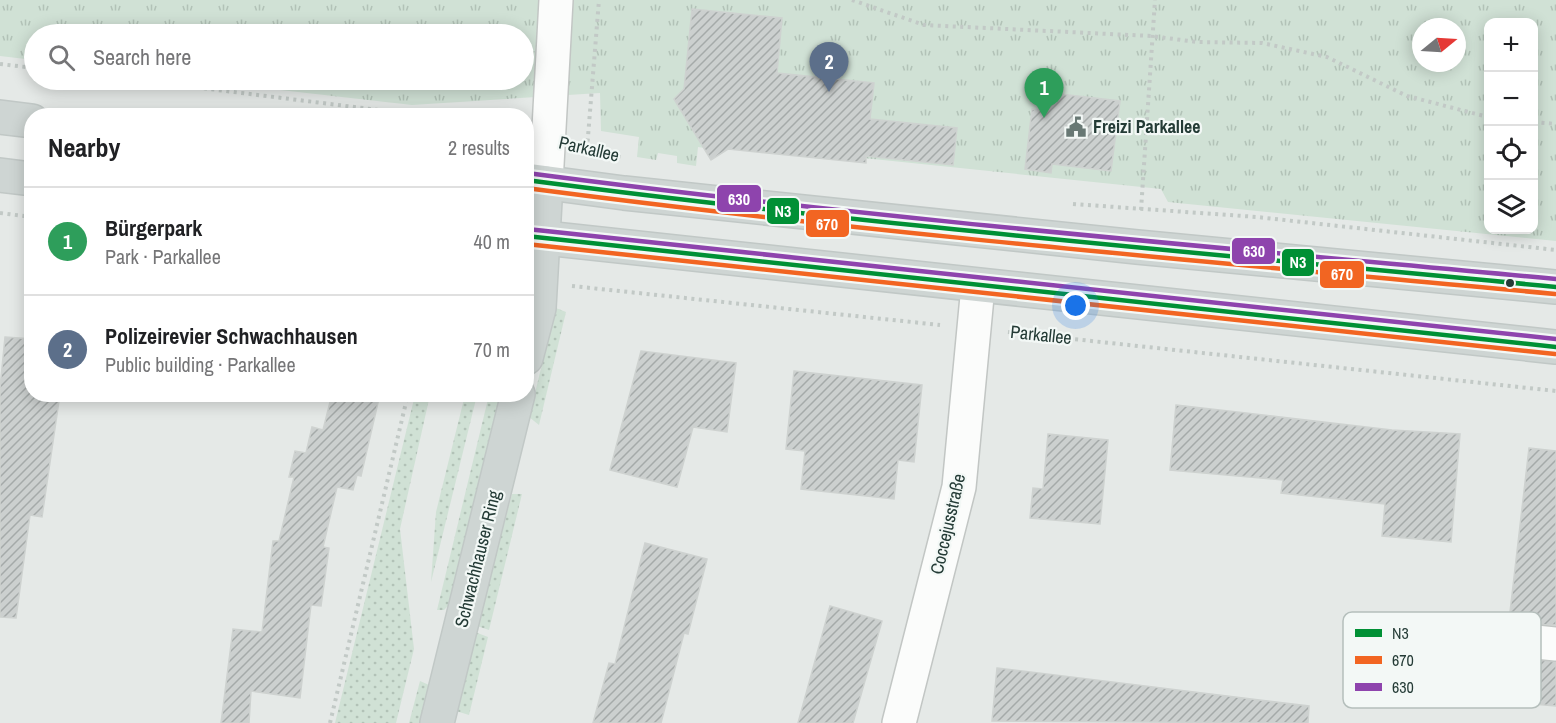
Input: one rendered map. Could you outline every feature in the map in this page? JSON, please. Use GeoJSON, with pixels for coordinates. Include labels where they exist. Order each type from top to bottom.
{"type":"FeatureCollection","features":[{"type":"Feature","properties":{"kind":"main road"},"geometry":{"type":"LineString","coordinates":[[0,117],[24,120]]}},
{"type":"Feature","properties":{"kind":"main road"},"geometry":{"type":"LineString","coordinates":[[0,175],[24,177]]}},
{"type":"Feature","properties":{"kind":"main road"},"geometry":{"type":"LineString","coordinates":[[534,327],[539,308],[541,282],[535,237],[536,181]]}},
{"type":"Feature","properties":{"kind":"main road","name":"Parkallee"},"geometry":{"type":"LineString","coordinates":[[536,181],[1137,247],[1556,287]]}},
{"type":"Feature","properties":{"kind":"main road"},"geometry":{"type":"LineString","coordinates":[[535,237],[1556,347]]}},
{"type":"Feature","properties":{"kind":"main road","name":"Schwachhauser Ring"},"geometry":{"type":"LineString","coordinates":[[437,723],[516,402]]}},
{"type":"Feature","properties":{"kind":"street"},"geometry":{"type":"LineString","coordinates":[[536,181],[549,140],[556,0]]}},
{"type":"Feature","properties":{"kind":"street","name":"Coccejusstraße"},"geometry":{"type":"LineString","coordinates":[[899,723],[960,487],[978,286]]}},
{"type":"Feature","properties":{"kind":"path"},"geometry":{"type":"LineString","coordinates":[[587,149],[599,0]]}},
{"type":"Feature","properties":{"kind":"path"},"geometry":{"type":"LineString","coordinates":[[852,0],[924,25],[1151,36],[1197,42],[1262,43],[1327,57],[1407,96],[1484,116]]}},
{"type":"Feature","properties":{"kind":"path"},"geometry":{"type":"LineString","coordinates":[[1143,183],[1155,0]]}},
{"type":"Feature","properties":{"kind":"path"},"geometry":{"type":"LineString","coordinates":[[0,64],[24,67]]}},
{"type":"Feature","properties":{"kind":"path"},"geometry":{"type":"LineString","coordinates":[[218,90],[363,108]]}},
{"type":"Feature","properties":{"kind":"path"},"geometry":{"type":"LineString","coordinates":[[1538,122],[1556,124]]}},
{"type":"Feature","properties":{"kind":"path","name":"Parkallee"},"geometry":{"type":"LineString","coordinates":[[549,140],[628,158]]}},
{"type":"Feature","properties":{"kind":"path"},"geometry":{"type":"LineString","coordinates":[[1141,208],[1257,217],[1556,250]]}},
{"type":"Feature","properties":{"kind":"path"},"geometry":{"type":"LineString","coordinates":[[0,213],[24,216]]}},
{"type":"Feature","properties":{"kind":"path","name":"Parkallee"},"geometry":{"type":"LineString","coordinates":[[541,282],[1556,391]]}},
{"type":"Feature","properties":{"kind":"path"},"geometry":{"type":"LineString","coordinates":[[330,723],[406,402]]}},
{"type":"Feature","properties":{"kind":"green space"},"geometry":{"type":"Polygon","coordinates":[[[0,0],[1556,0],[1556,241],[1486,234],[1538,234],[1538,18],[1484,18],[1484,234],[1168,202],[1161,189],[719,143],[718,150],[698,147],[696,166],[677,163],[677,156],[658,153],[656,160],[637,157],[639,137],[601,131],[600,93],[412,105],[281,90],[534,90],[534,24],[24,24],[24,59],[0,56],[0,0]]]}},
{"type":"Feature","properties":{"kind":"green space"},"geometry":{"type":"Polygon","coordinates":[[[556,308],[566,312],[539,425],[529,417],[556,308]]]}},
{"type":"Feature","properties":{"kind":"green space"},"geometry":{"type":"Polygon","coordinates":[[[413,402],[428,402],[400,529],[414,649],[396,723],[335,723],[413,402]]]}},
{"type":"Feature","properties":{"kind":"green space"},"geometry":{"type":"Polygon","coordinates":[[[463,402],[475,402],[431,582],[436,512],[463,402]]]}},
{"type":"Feature","properties":{"kind":"green space"},"geometry":{"type":"Polygon","coordinates":[[[487,402],[499,402],[451,603],[444,610],[437,610],[487,402]]]}},
{"type":"Feature","properties":{"kind":"green space"},"geometry":{"type":"Polygon","coordinates":[[[512,494],[522,494],[489,630],[477,626],[512,494]]]}},
{"type":"Feature","properties":{"kind":"green space"},"geometry":{"type":"Polygon","coordinates":[[[475,632],[488,637],[469,715],[456,711],[475,632]]]}},
{"type":"Feature","properties":{"kind":"green space"},"geometry":{"type":"Polygon","coordinates":[[[420,681],[429,685],[420,723],[409,723],[420,681]]]}},
{"type":"Feature","properties":{"kind":"building"},"geometry":{"type":"Polygon","coordinates":[[[692,9],[782,18],[777,73],[874,83],[870,119],[957,128],[953,165],[866,156],[866,163],[728,149],[711,160],[674,99],[684,89],[692,9]]]}},
{"type":"Feature","properties":{"kind":"building"},"geometry":{"type":"Polygon","coordinates":[[[1042,92],[1120,101],[1111,171],[1052,164],[1051,173],[1025,169],[1032,109],[1039,110],[1042,92]]]}},
{"type":"Feature","properties":{"kind":"building"},"geometry":{"type":"Polygon","coordinates":[[[5,337],[24,338],[24,402],[59,402],[42,517],[30,515],[16,618],[0,617],[0,388],[5,337]]]}},
{"type":"Feature","properties":{"kind":"building"},"geometry":{"type":"Polygon","coordinates":[[[641,351],[736,363],[727,432],[693,427],[677,487],[610,470],[641,351]]]}},
{"type":"Feature","properties":{"kind":"building"},"geometry":{"type":"Polygon","coordinates":[[[794,371],[922,385],[914,462],[898,460],[894,499],[801,489],[805,451],[786,449],[794,371]]]}},
{"type":"Feature","properties":{"kind":"building"},"geometry":{"type":"Polygon","coordinates":[[[330,402],[378,402],[361,476],[357,475],[353,490],[337,487],[323,547],[329,548],[321,606],[311,605],[300,698],[251,691],[249,723],[221,723],[233,629],[262,632],[273,541],[279,541],[294,477],[289,477],[295,451],[306,453],[312,427],[323,430],[330,402]]]}},
{"type":"Feature","properties":{"kind":"building"},"geometry":{"type":"Polygon","coordinates":[[[1176,405],[1392,430],[1460,434],[1451,542],[1382,536],[1385,504],[1281,493],[1283,480],[1170,470],[1176,405]]]}},
{"type":"Feature","properties":{"kind":"building"},"geometry":{"type":"Polygon","coordinates":[[[1048,434],[1108,440],[1100,524],[1030,518],[1033,488],[1043,489],[1048,434]]]}},
{"type":"Feature","properties":{"kind":"building"},"geometry":{"type":"Polygon","coordinates":[[[1529,448],[1556,451],[1556,625],[1541,625],[1541,612],[1510,612],[1529,448]]]}},
{"type":"Feature","properties":{"kind":"building"},"geometry":{"type":"Polygon","coordinates":[[[645,543],[707,559],[688,634],[684,633],[661,723],[593,723],[609,663],[615,664],[645,543]]]}},
{"type":"Feature","properties":{"kind":"building"},"geometry":{"type":"Polygon","coordinates":[[[830,606],[882,621],[853,723],[798,723],[830,606]]]}},
{"type":"Feature","properties":{"kind":"building"},"geometry":{"type":"Polygon","coordinates":[[[1541,660],[1556,662],[1556,706],[1541,705],[1541,660]]]}},
{"type":"Feature","properties":{"kind":"building"},"geometry":{"type":"Polygon","coordinates":[[[997,668],[1309,706],[1308,723],[992,721],[997,668]]]}},
{"type":"Feature","properties":{"kind":"transit line","name":"630"},"geometry":{"type":"LineString","coordinates":[[534,174],[912,218],[1556,279]]}},
{"type":"Feature","properties":{"kind":"transit line","name":"N3"},"geometry":{"type":"LineString","coordinates":[[534,181],[912,225],[1556,287]]}},
{"type":"Feature","properties":{"kind":"transit line","name":"670"},"geometry":{"type":"LineString","coordinates":[[534,189],[911,233],[1555,294]]}},
{"type":"Feature","properties":{"kind":"transit line","name":"630"},"geometry":{"type":"LineString","coordinates":[[534,230],[1556,339]]}},
{"type":"Feature","properties":{"kind":"transit line","name":"N3"},"geometry":{"type":"LineString","coordinates":[[534,237],[1556,347]]}},
{"type":"Feature","properties":{"kind":"transit line","name":"670"},"geometry":{"type":"LineString","coordinates":[[534,245],[1555,354]]}},
{"type":"Feature","properties":{"kind":"place","name":"Polizeirevier Schwachhausen"},"geometry":{"type":"Point","coordinates":[829,92]}},
{"type":"Feature","properties":{"kind":"place","name":"Bürgerpark"},"geometry":{"type":"Point","coordinates":[1044,118]}},
{"type":"Feature","properties":{"kind":"place","name":"Freizi Parkallee"},"geometry":{"type":"Point","coordinates":[1076,127]}}]}
